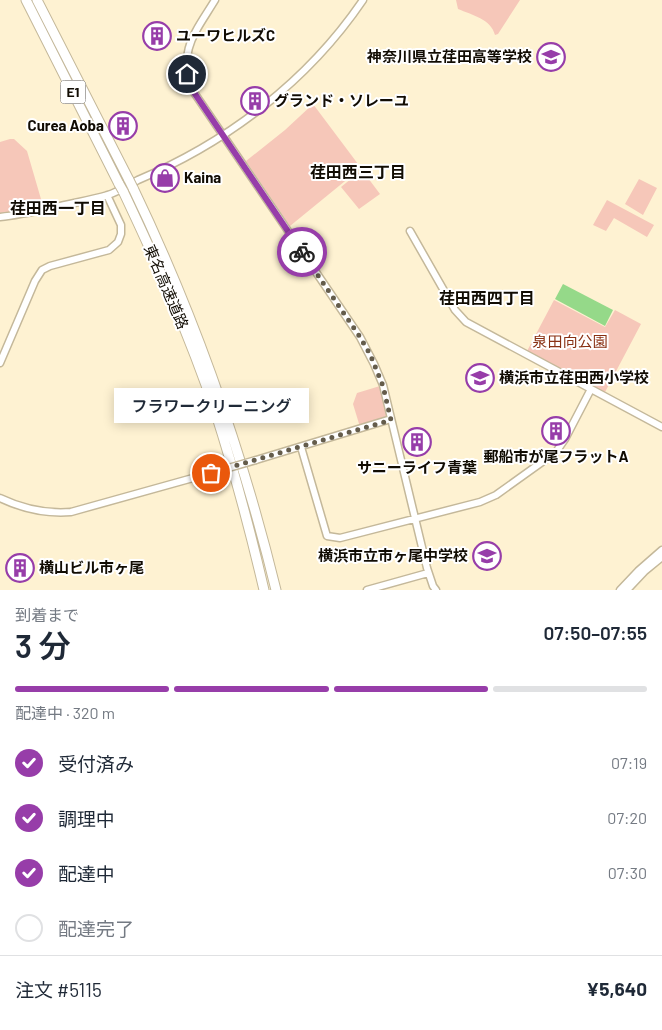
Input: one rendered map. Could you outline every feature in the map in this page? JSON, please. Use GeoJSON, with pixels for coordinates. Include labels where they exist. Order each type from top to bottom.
{"type":"FeatureCollection","features":[{"type":"Feature","properties":{"kind":"highway","name":"東名高速道路"},"geometry":{"type":"LineString","coordinates":[[26,0],[121,188],[152,254],[198,365],[243,504],[264,590]]}},
{"type":"Feature","properties":{"kind":"highway","name":"東名高速道路"},"geometry":{"type":"LineString","coordinates":[[38,0],[131,184],[166,258],[208,362],[241,461],[276,590]]}},
{"type":"Feature","properties":{"kind":"street"},"geometry":{"type":"LineString","coordinates":[[215,0],[191,39],[187,52],[186,66],[188,78],[193,91],[360,337],[380,377],[428,573],[432,586],[436,590]]}},
{"type":"Feature","properties":{"kind":"street"},"geometry":{"type":"LineString","coordinates":[[0,217],[35,212],[107,195],[186,158],[223,136],[258,111],[304,71],[339,32],[363,0]]}},
{"type":"Feature","properties":{"kind":"street"},"geometry":{"type":"LineString","coordinates":[[0,363],[35,281],[42,270],[50,266],[108,250],[118,242],[121,234],[121,225],[107,195]]}},
{"type":"Feature","properties":{"kind":"street"},"geometry":{"type":"LineString","coordinates":[[410,231],[455,310],[466,322],[662,427]]}},
{"type":"Feature","properties":{"kind":"street"},"geometry":{"type":"LineString","coordinates":[[301,447],[327,536],[340,538],[480,502],[496,495],[556,452],[565,439],[591,389]]}},
{"type":"Feature","properties":{"kind":"street"},"geometry":{"type":"LineString","coordinates":[[0,500],[35,511],[71,512],[391,420]]}},
{"type":"Feature","properties":{"kind":"street"},"geometry":{"type":"LineString","coordinates":[[620,590],[662,550]]}},
{"type":"Feature","properties":{"kind":"street"},"geometry":{"type":"LineString","coordinates":[[627,590],[662,557]]}},
{"type":"Feature","properties":{"kind":"street"},"geometry":{"type":"LineString","coordinates":[[368,590],[428,573]]}},
{"type":"Feature","properties":{"kind":"green space"},"geometry":{"type":"Polygon","coordinates":[[[456,0],[520,0],[498,34],[495,35],[490,25],[485,21],[458,9],[456,0]]]}},
{"type":"Feature","properties":{"kind":"green space"},"geometry":{"type":"Polygon","coordinates":[[[313,104],[361,168],[290,226],[246,161],[285,130],[313,104]]]}},
{"type":"Feature","properties":{"kind":"green space"},"geometry":{"type":"Polygon","coordinates":[[[14,139],[27,151],[43,206],[16,213],[0,214],[0,142],[14,139]]]}},
{"type":"Feature","properties":{"kind":"green space"},"geometry":{"type":"Polygon","coordinates":[[[362,170],[380,194],[359,209],[341,187],[362,170]]]}},
{"type":"Feature","properties":{"kind":"green space"},"geometry":{"type":"Polygon","coordinates":[[[639,179],[657,188],[643,215],[625,204],[639,179]]]}},
{"type":"Feature","properties":{"kind":"green space"},"geometry":{"type":"Polygon","coordinates":[[[607,200],[654,225],[647,237],[614,218],[606,231],[593,225],[607,200]]]}},
{"type":"Feature","properties":{"kind":"green space","name":"泉田向公園"},"geometry":{"type":"Polygon","coordinates":[[[554,300],[605,327],[615,310],[641,324],[604,394],[526,353],[554,300]]]}},
{"type":"Feature","properties":{"kind":"green space"},"geometry":{"type":"Polygon","coordinates":[[[380,386],[388,418],[360,427],[353,404],[357,393],[380,386]]]}},
{"type":"Feature","properties":{"kind":"shaded area"},"geometry":{"type":"Polygon","coordinates":[[[563,284],[613,310],[605,326],[555,299],[563,284]]]}},
{"type":"Feature","properties":{"kind":"way so far"},"geometry":{"type":"LineString","coordinates":[[211,473],[391,420],[383,386],[370,354],[302,252]]}},
{"type":"Feature","properties":{"kind":"place","name":"ユーワヒルズC"},"geometry":{"type":"Point","coordinates":[157,36]}},
{"type":"Feature","properties":{"kind":"place","name":"神奈川県立荏田高等学校"},"geometry":{"type":"Point","coordinates":[551,57]}},
{"type":"Feature","properties":{"kind":"place","name":"グランド・ソレーユ"},"geometry":{"type":"Point","coordinates":[255,101]}},
{"type":"Feature","properties":{"kind":"place","name":"Curea Aoba"},"geometry":{"type":"Point","coordinates":[123,126]}},
{"type":"Feature","properties":{"kind":"place","name":"Kaina"},"geometry":{"type":"Point","coordinates":[165,178]}},
{"type":"Feature","properties":{"kind":"place","name":"横浜市立荏田西小学校"},"geometry":{"type":"Point","coordinates":[480,378]}},
{"type":"Feature","properties":{"kind":"place","name":"郵船市が尾フラットA"},"geometry":{"type":"Point","coordinates":[556,431]}},
{"type":"Feature","properties":{"kind":"place","name":"サニーライフ青葉"},"geometry":{"type":"Point","coordinates":[417,442]}},
{"type":"Feature","properties":{"kind":"place","name":"フラワークリーニング"},"geometry":{"type":"Point","coordinates":[211,473]}},
{"type":"Feature","properties":{"kind":"place","name":"横浜市立市ヶ尾中学校"},"geometry":{"type":"Point","coordinates":[487,556]}},
{"type":"Feature","properties":{"kind":"place","name":"横山ビル市ヶ尾"},"geometry":{"type":"Point","coordinates":[20,568]}},
{"type":"Feature","properties":{"kind":"district","name":"荏田西三丁目"},"geometry":{"type":"Point","coordinates":[358,172]}},
{"type":"Feature","properties":{"kind":"district","name":"荏田西一丁目"},"geometry":{"type":"Point","coordinates":[58,208]}},
{"type":"Feature","properties":{"kind":"district","name":"荏田西四丁目"},"geometry":{"type":"Point","coordinates":[487,298]}},
{"type":"Feature","properties":{"kind":"route"},"geometry":{"type":"LineString","coordinates":[[187,74],[193,91],[302,252]]}}]}
